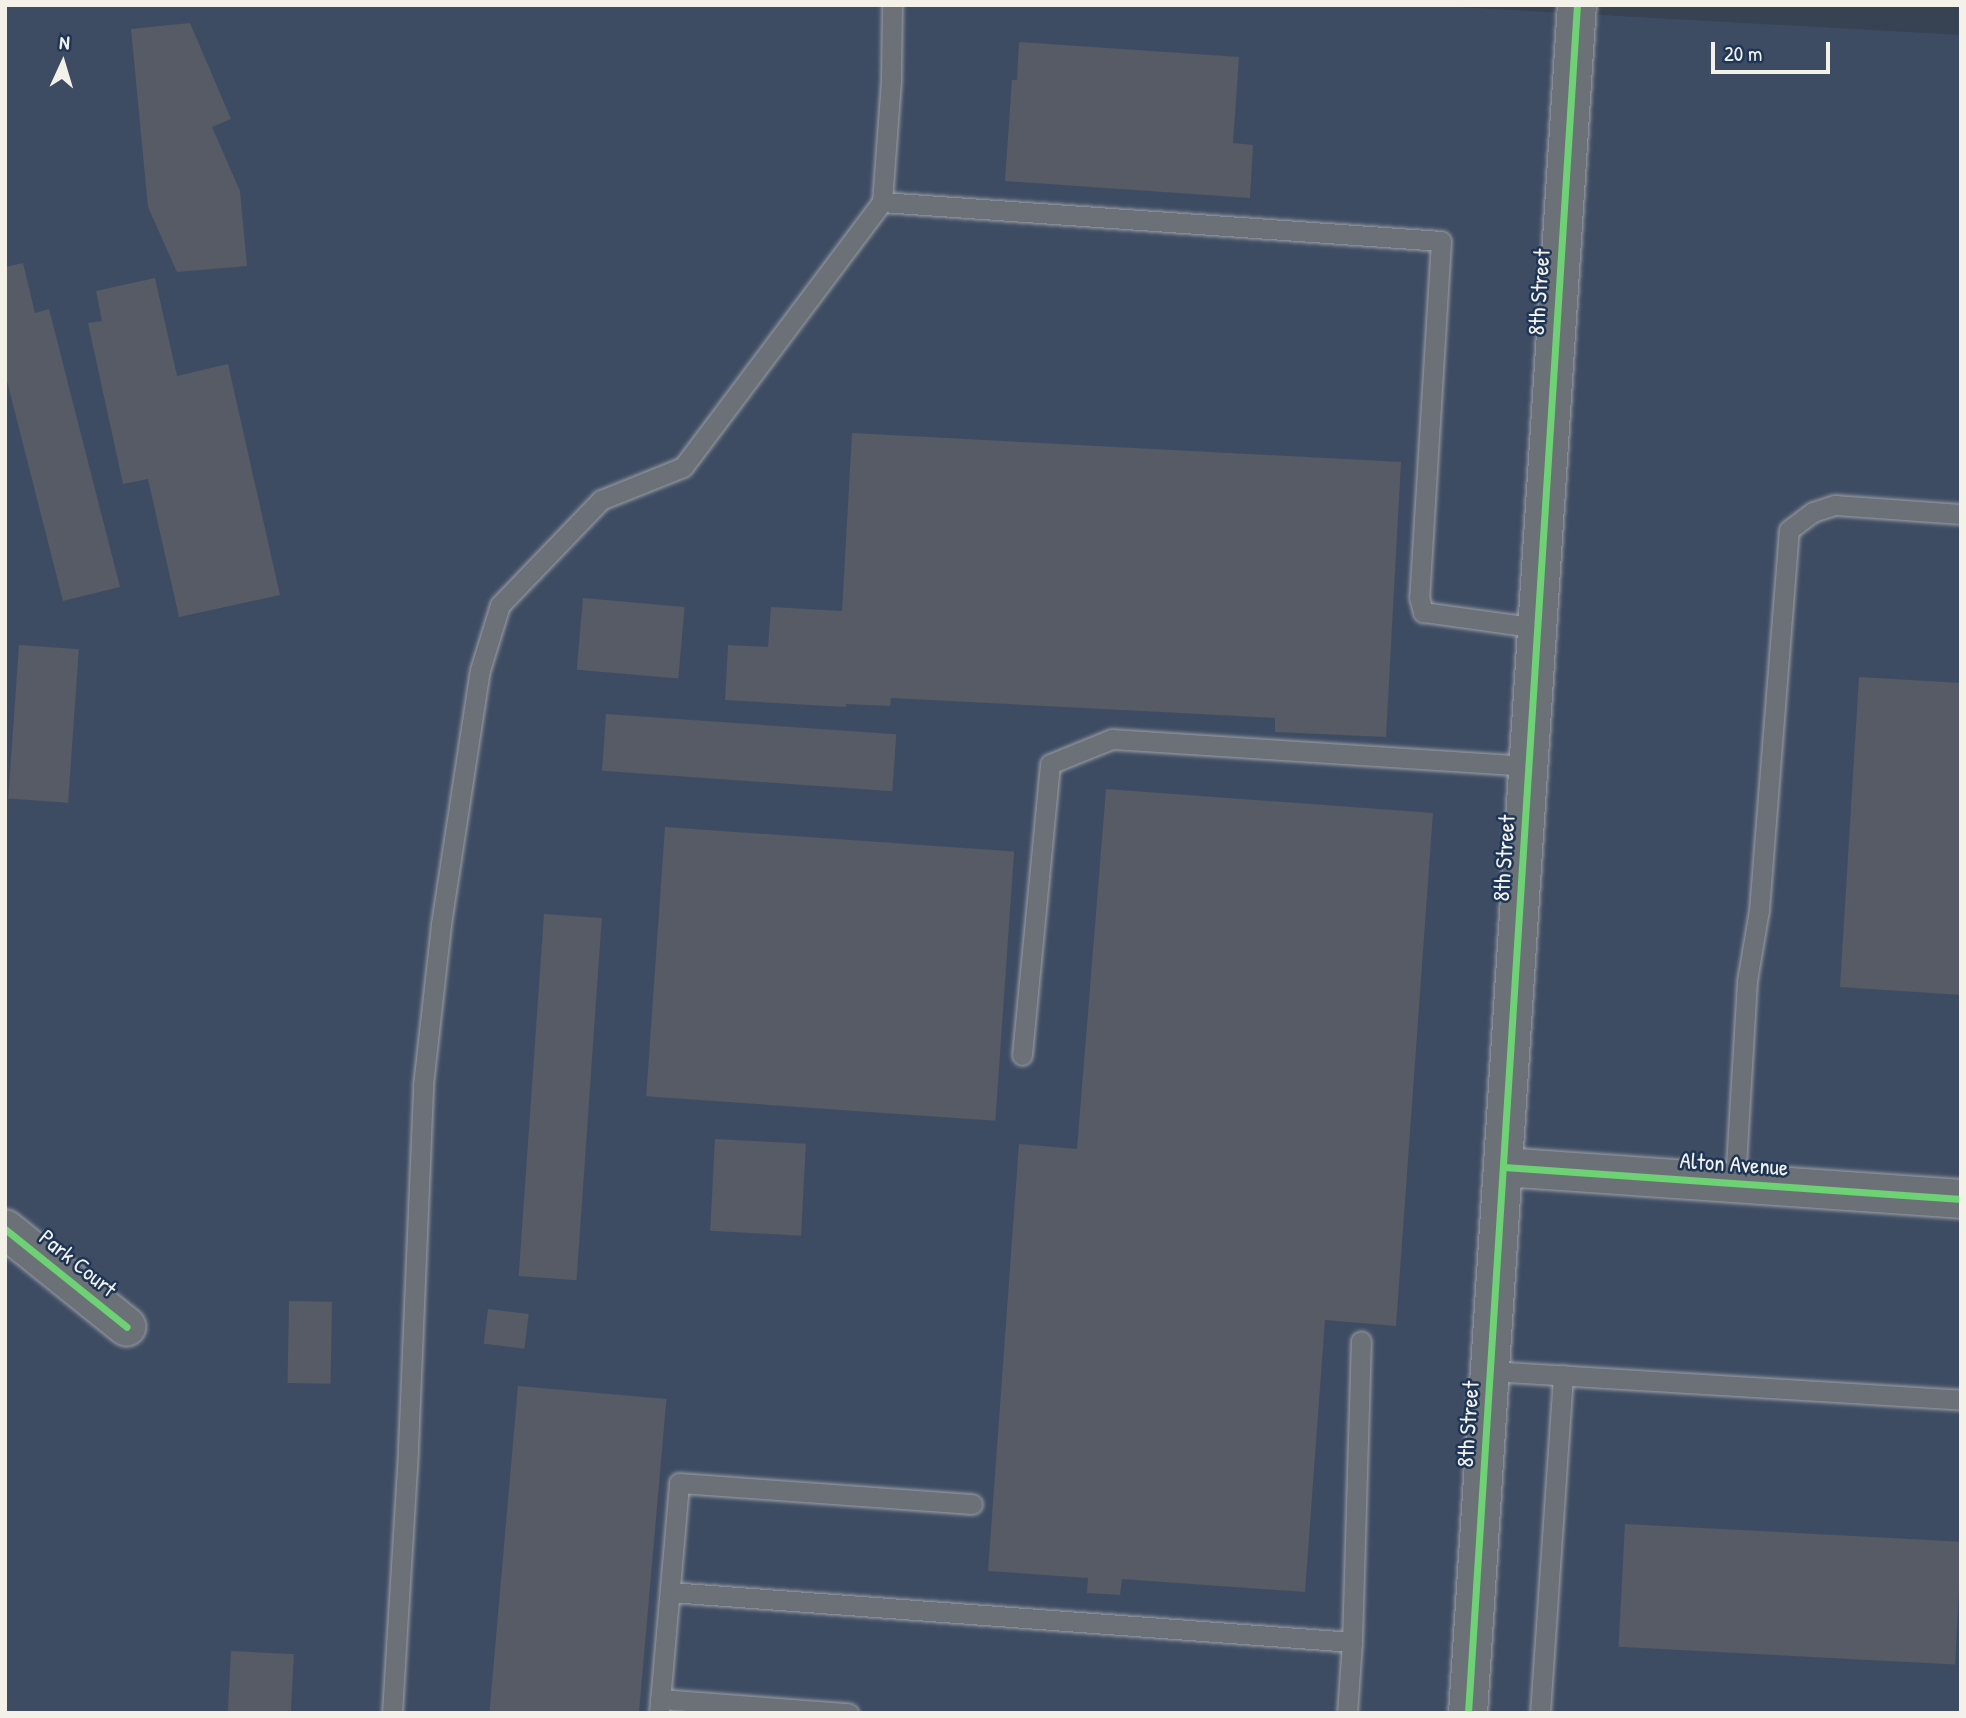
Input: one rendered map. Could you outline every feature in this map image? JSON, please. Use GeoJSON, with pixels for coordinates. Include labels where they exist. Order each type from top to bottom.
{"type":"FeatureCollection","features":[{"type":"Feature","properties":{"kind":"street","name":"8th Street"},"geometry":{"type":"LineString","coordinates":[[1468,1713],[1577,5]]}},
{"type":"Feature","properties":{"kind":"street","name":"Alton Avenue"},"geometry":{"type":"LineString","coordinates":[[1504,1167],[1961,1199]]}},
{"type":"Feature","properties":{"kind":"street","name":"Park Court"},"geometry":{"type":"LineString","coordinates":[[5,1229],[127,1327]]}},
{"type":"Feature","properties":{"kind":"lane"},"geometry":{"type":"LineString","coordinates":[[391,1713],[408,1448],[423,1085],[441,924],[480,670],[500,605],[601,499],[682,467],[882,202],[891,80],[891,5]]}},
{"type":"Feature","properties":{"kind":"lane"},"geometry":{"type":"LineString","coordinates":[[882,202],[1441,241],[1419,597],[1423,612],[1538,628]]}},
{"type":"Feature","properties":{"kind":"lane"},"geometry":{"type":"LineString","coordinates":[[1735,1183],[1747,981],[1759,910],[1789,530],[1813,512],[1835,505],[1961,514]]}},
{"type":"Feature","properties":{"kind":"lane"},"geometry":{"type":"LineString","coordinates":[[1022,1055],[1050,764],[1112,739],[1529,766]]}},
{"type":"Feature","properties":{"kind":"lane"},"geometry":{"type":"LineString","coordinates":[[1347,1713],[1352,1642],[1361,1341]]}},
{"type":"Feature","properties":{"kind":"lane"},"geometry":{"type":"LineString","coordinates":[[1491,1371],[1961,1400]]}},
{"type":"Feature","properties":{"kind":"lane"},"geometry":{"type":"LineString","coordinates":[[1540,1713],[1563,1375]]}},
{"type":"Feature","properties":{"kind":"lane"},"geometry":{"type":"LineString","coordinates":[[848,1713],[660,1706],[679,1483],[972,1504]]}},
{"type":"Feature","properties":{"kind":"lane"},"geometry":{"type":"LineString","coordinates":[[670,1592],[1352,1642]]}},
{"type":"Feature","properties":{"kind":"shaded area"},"geometry":{"type":"Polygon","coordinates":[[[5,5],[1422,5],[1961,35],[1961,1713],[5,1713],[5,5]]]}},
{"type":"Feature","properties":{"kind":"building"},"geometry":{"type":"Polygon","coordinates":[[[190,23],[231,119],[212,127],[240,191],[247,266],[177,272],[148,207],[131,29],[190,23]]]}},
{"type":"Feature","properties":{"kind":"building"},"geometry":{"type":"Polygon","coordinates":[[[1019,42],[1239,57],[1233,143],[1253,145],[1250,198],[1005,181],[1012,80],[1017,80],[1019,42]]]}},
{"type":"Feature","properties":{"kind":"building"},"geometry":{"type":"Polygon","coordinates":[[[23,263],[35,313],[49,309],[120,587],[63,601],[5,373],[5,267],[23,263]]]}},
{"type":"Feature","properties":{"kind":"building"},"geometry":{"type":"Polygon","coordinates":[[[155,278],[177,376],[228,364],[280,595],[179,617],[148,479],[123,484],[88,323],[102,321],[96,291],[155,278]]]}},
{"type":"Feature","properties":{"kind":"building"},"geometry":{"type":"Polygon","coordinates":[[[852,433],[1401,462],[1386,737],[1275,732],[1275,718],[891,698],[890,706],[846,704],[846,707],[725,700],[728,645],[768,647],[771,607],[842,611],[852,433]]]}},
{"type":"Feature","properties":{"kind":"building"},"geometry":{"type":"Polygon","coordinates":[[[583,598],[685,607],[678,679],[577,670],[583,598]]]}},
{"type":"Feature","properties":{"kind":"building"},"geometry":{"type":"Polygon","coordinates":[[[19,645],[79,649],[68,803],[8,799],[19,645]]]}},
{"type":"Feature","properties":{"kind":"building"},"geometry":{"type":"Polygon","coordinates":[[[1859,677],[1961,683],[1961,995],[1840,987],[1859,677]]]}},
{"type":"Feature","properties":{"kind":"building"},"geometry":{"type":"Polygon","coordinates":[[[606,714],[896,734],[892,791],[602,771],[606,714]]]}},
{"type":"Feature","properties":{"kind":"building"},"geometry":{"type":"Polygon","coordinates":[[[1106,789],[1433,813],[1396,1326],[1325,1320],[1305,1592],[1122,1579],[1120,1595],[1087,1593],[1088,1578],[988,1571],[1019,1144],[1077,1149],[1106,789]]]}},
{"type":"Feature","properties":{"kind":"building"},"geometry":{"type":"Polygon","coordinates":[[[665,827],[1014,851],[995,1121],[646,1096],[665,827]]]}},
{"type":"Feature","properties":{"kind":"building"},"geometry":{"type":"Polygon","coordinates":[[[544,914],[602,918],[577,1280],[519,1276],[544,914]]]}},
{"type":"Feature","properties":{"kind":"building"},"geometry":{"type":"Polygon","coordinates":[[[715,1139],[806,1144],[801,1236],[710,1231],[715,1139]]]}},
{"type":"Feature","properties":{"kind":"building"},"geometry":{"type":"Polygon","coordinates":[[[289,1301],[332,1302],[331,1384],[288,1383],[289,1301]]]}},
{"type":"Feature","properties":{"kind":"building"},"geometry":{"type":"Polygon","coordinates":[[[488,1309],[529,1314],[524,1349],[484,1344],[488,1309]]]}},
{"type":"Feature","properties":{"kind":"building"},"geometry":{"type":"Polygon","coordinates":[[[518,1386],[666,1399],[639,1713],[489,1713],[518,1386]]]}},
{"type":"Feature","properties":{"kind":"building"},"geometry":{"type":"Polygon","coordinates":[[[1625,1524],[1961,1542],[1955,1664],[1619,1647],[1625,1524]]]}},
{"type":"Feature","properties":{"kind":"building"},"geometry":{"type":"Polygon","coordinates":[[[231,1651],[294,1654],[291,1713],[228,1713],[231,1651]]]}},
{"type":"Feature","properties":{"kind":"cycle path"},"geometry":{"type":"LineString","coordinates":[[1468,1713],[1577,5]]}},
{"type":"Feature","properties":{"kind":"cycle path"},"geometry":{"type":"LineString","coordinates":[[1504,1167],[1961,1199]]}},
{"type":"Feature","properties":{"kind":"cycle path"},"geometry":{"type":"LineString","coordinates":[[5,1229],[127,1327]]}}]}
